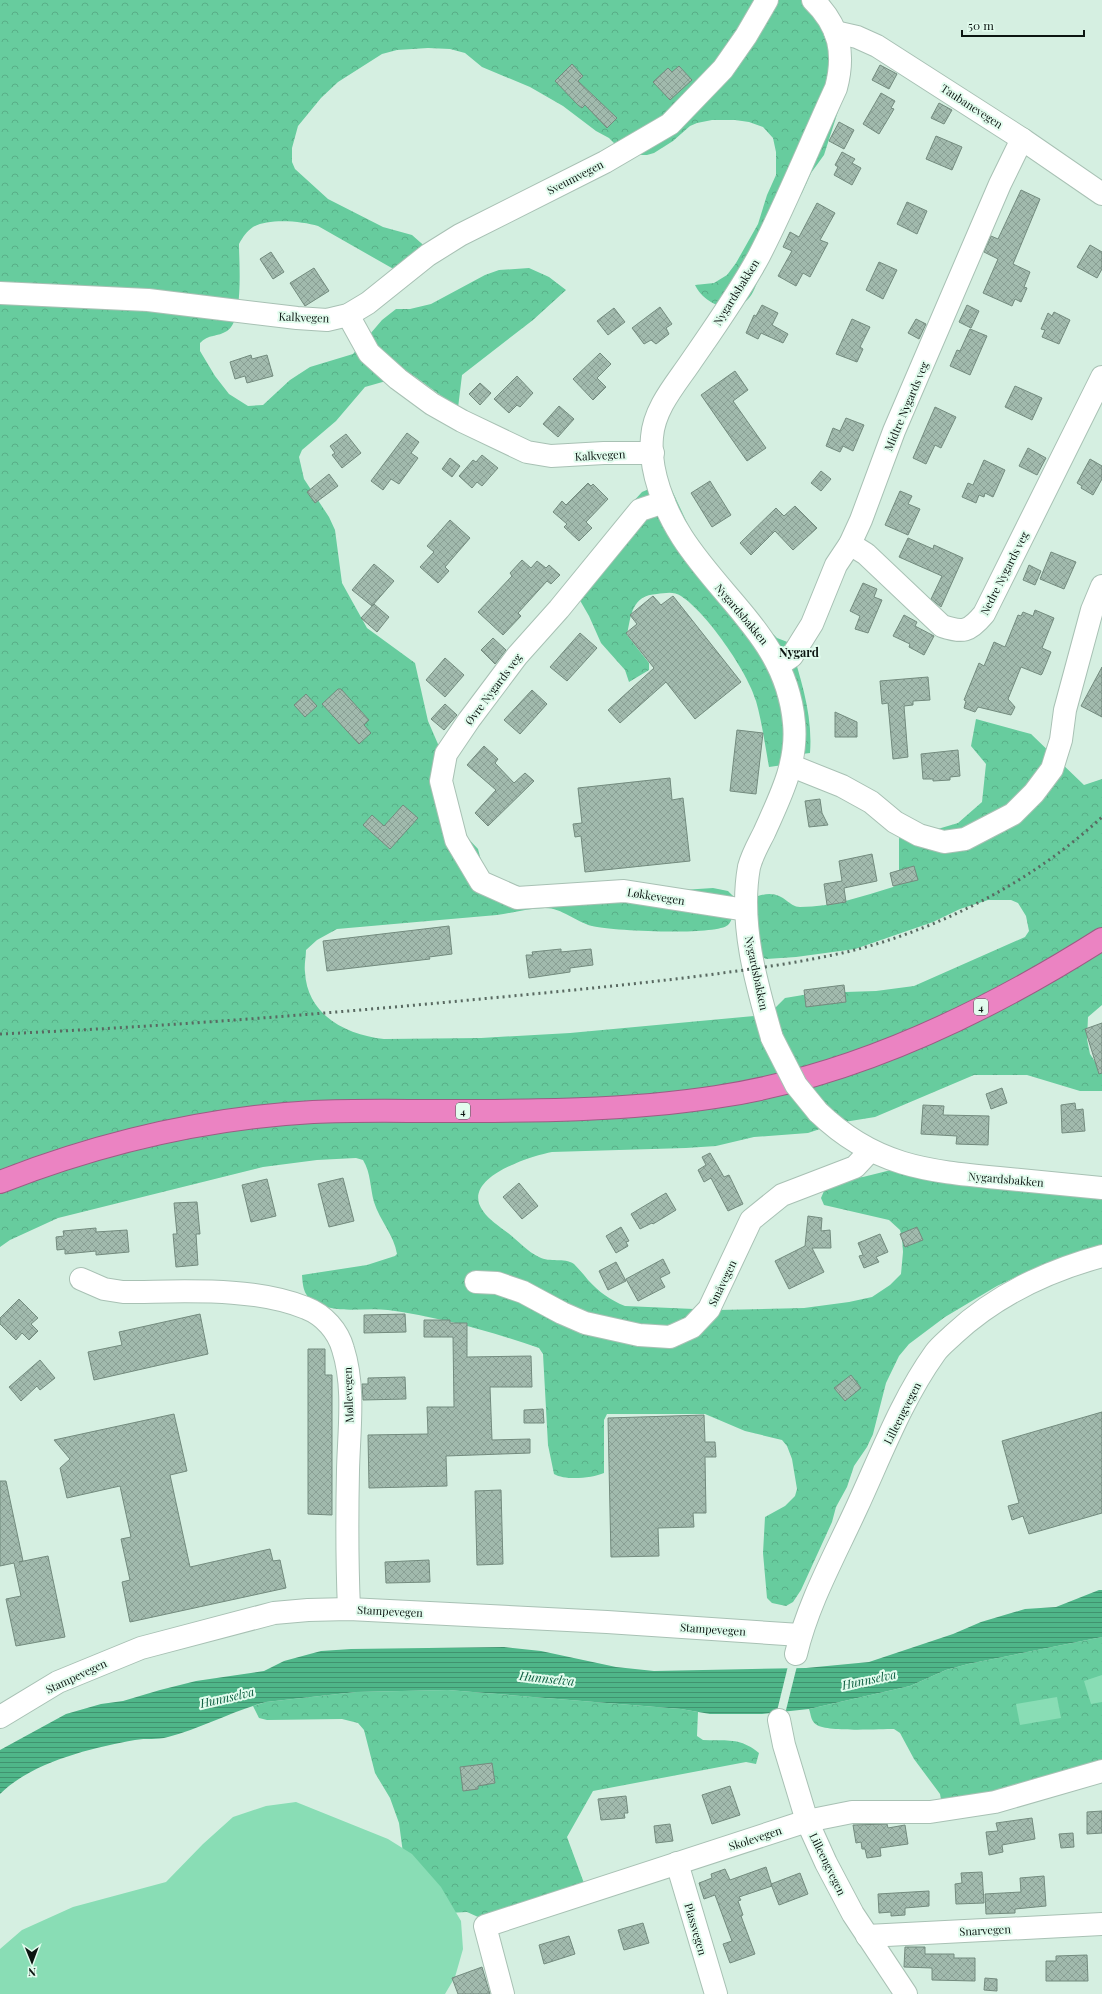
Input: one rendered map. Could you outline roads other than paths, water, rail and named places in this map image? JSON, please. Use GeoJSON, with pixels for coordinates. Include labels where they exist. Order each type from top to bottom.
{"type":"FeatureCollection","features":[{"type":"Feature","properties":{"kind":"highway","name":"4"},"geometry":{"type":"LineString","coordinates":[[0,1182],[70,1157],[134,1140],[207,1124],[258,1117],[315,1112],[538,1110],[628,1107],[710,1098],[769,1087],[838,1067],[925,1033],[1014,991],[1102,939]]}},
{"type":"Feature","properties":{"kind":"street","name":"Sveumvegen"},"geometry":{"type":"LineString","coordinates":[[348,315],[368,303],[428,255],[460,235],[605,162],[670,124],[722,69],[746,36],[767,0]]}},
{"type":"Feature","properties":{"kind":"street","name":"Nygardsbakken"},"geometry":{"type":"LineString","coordinates":[[814,0],[828,17],[835,32],[840,50],[841,69],[836,88],[758,256],[740,288],[664,401],[655,423],[652,438],[656,475],[664,502],[680,534],[706,572],[764,639],[780,664],[793,706],[795,742],[792,766],[785,787],[750,865],[746,910],[751,956],[772,1038],[785,1068],[796,1085],[818,1112],[842,1134],[870,1151],[904,1164],[943,1173],[1102,1188]]}},
{"type":"Feature","properties":{"kind":"street","name":"Taubanevegen"},"geometry":{"type":"LineString","coordinates":[[835,32],[857,37],[877,46],[1022,138],[1102,194]]}},
{"type":"Feature","properties":{"kind":"street","name":"Midtre Nygards veg"},"geometry":{"type":"LineString","coordinates":[[780,664],[792,656],[812,624],[836,565],[850,544],[861,520],[894,431],[1000,184],[1022,138]]}},
{"type":"Feature","properties":{"kind":"street","name":"Kalkvegen"},"geometry":{"type":"LineString","coordinates":[[0,293],[148,300],[297,318],[327,320],[348,315],[369,353],[404,383],[438,407],[527,452],[551,456],[604,453],[653,453]]}},
{"type":"Feature","properties":{"kind":"street","name":"Nedre Nygards veg"},"geometry":{"type":"LineString","coordinates":[[850,544],[866,554],[942,626],[966,630],[974,626],[984,614],[1102,377]]}},
{"type":"Feature","properties":{"kind":"street","name":"Øvre Nygards veg"},"geometry":{"type":"LineString","coordinates":[[517,898],[481,882],[456,840],[441,782],[446,754],[469,720],[517,656],[559,609],[640,510],[664,502]]}},
{"type":"Feature","properties":{"kind":"street"},"geometry":{"type":"LineString","coordinates":[[792,766],[848,789],[871,802],[895,822],[919,836],[944,842],[965,839],[1007,818],[1013,814],[1034,792],[1052,769],[1061,740],[1065,710],[1092,610],[1102,586]]}},
{"type":"Feature","properties":{"kind":"street","name":"Løkkevegen"},"geometry":{"type":"LineString","coordinates":[[517,898],[624,890],[746,910]]}},
{"type":"Feature","properties":{"kind":"street","name":"Småvegen"},"geometry":{"type":"LineString","coordinates":[[476,1282],[497,1283],[523,1292],[562,1314],[585,1323],[639,1335],[670,1336],[692,1328],[709,1309],[751,1220],[782,1195],[855,1167],[870,1151]]}},
{"type":"Feature","properties":{"kind":"street","name":"Lilleengvegen"},"geometry":{"type":"LineString","coordinates":[[798,1644],[816,1594],[907,1398],[935,1352],[962,1327],[1003,1296],[1040,1277],[1102,1256]]}},
{"type":"Feature","properties":{"kind":"street","name":"Møllevegen"},"geometry":{"type":"LineString","coordinates":[[80,1279],[104,1289],[123,1292],[257,1294],[307,1308],[330,1324],[343,1348],[349,1372],[346,1534],[349,1609]]}},
{"type":"Feature","properties":{"kind":"street","name":"Stampevegen"},"geometry":{"type":"LineString","coordinates":[[0,1717],[58,1682],[141,1648],[274,1613],[349,1609],[607,1622],[798,1644]]}},
{"type":"Feature","properties":{"kind":"street","name":"Lilleengvegen"},"geometry":{"type":"LineString","coordinates":[[778,1720],[807,1821],[826,1863],[853,1914],[906,1994]]}},
{"type":"Feature","properties":{"kind":"street","name":"Skolevegen"},"geometry":{"type":"LineString","coordinates":[[503,1994],[485,1926],[807,1821],[852,1812],[930,1812],[995,1802],[1102,1771]]}},
{"type":"Feature","properties":{"kind":"street","name":"Plassvegen"},"geometry":{"type":"LineString","coordinates":[[677,1863],[716,1994]]}},
{"type":"Feature","properties":{"kind":"street","name":"Snarvegen"},"geometry":{"type":"LineString","coordinates":[[867,1936],[1102,1924]]}},
{"type":"Feature","properties":{"kind":"water","name":"Hunnselva"},"geometry":{"type":"Polygon","coordinates":[[[1102,1590],[1102,1637],[968,1664],[946,1670],[910,1686],[809,1709],[762,1714],[710,1714],[681,1709],[448,1690],[356,1692],[266,1702],[168,1737],[135,1740],[81,1752],[28,1773],[0,1794],[0,1750],[66,1714],[101,1704],[123,1701],[196,1681],[264,1671],[284,1661],[321,1651],[351,1649],[504,1647],[541,1651],[616,1667],[654,1671],[806,1668],[869,1662],[953,1634],[981,1622],[1025,1609],[1056,1607],[1102,1590]]]}},
{"type":"Feature","properties":{"kind":"railway"},"geometry":{"type":"LineString","coordinates":[[0,1034],[118,1028],[352,1011],[692,977],[812,959],[851,951],[885,941],[919,929],[985,899],[1046,862],[1102,817]]}},
{"type":"Feature","properties":{"kind":"district","name":"Nygard"},"geometry":{"type":"Point","coordinates":[799,652]}}]}
